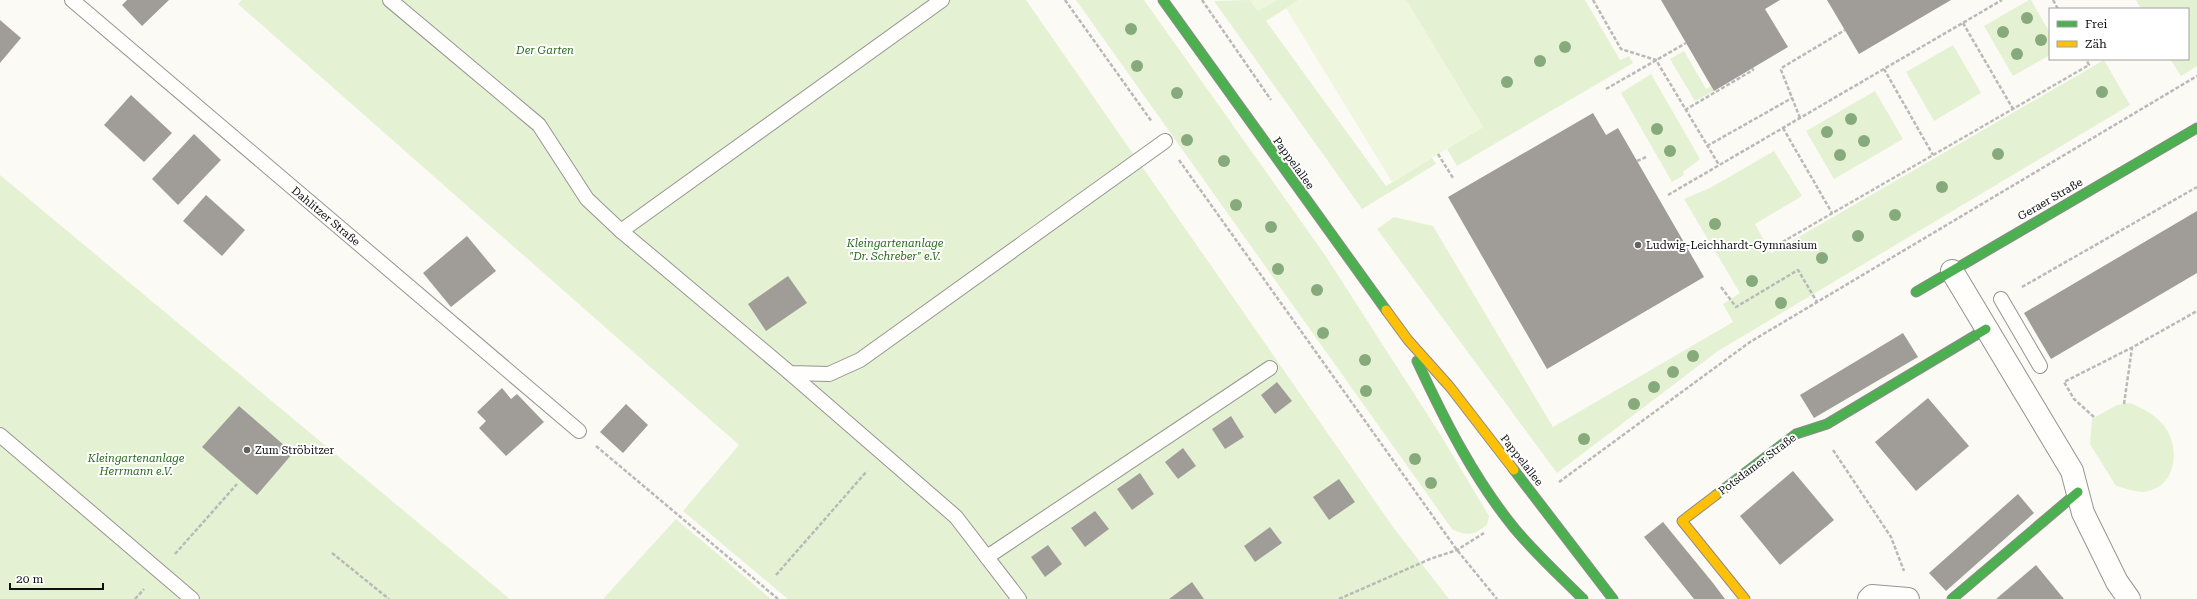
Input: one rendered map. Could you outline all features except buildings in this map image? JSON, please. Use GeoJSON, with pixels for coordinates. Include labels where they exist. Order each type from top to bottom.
{"type":"FeatureCollection","features":[{"type":"Feature","properties":{"kind":"main road","name":"Pappelallee"},"geometry":{"type":"LineString","coordinates":[[1163,0],[1408,340],[1450,387],[1604,585],[1612,599]]}},
{"type":"Feature","properties":{"kind":"main road","name":"Geraer Straße"},"geometry":{"type":"LineString","coordinates":[[1916,292],[2197,128]]}},
{"type":"Feature","properties":{"kind":"main road","name":"Potsdamer Straße"},"geometry":{"type":"LineString","coordinates":[[1745,599],[1682,521],[1796,434],[1827,424],[1986,329]]}},
{"type":"Feature","properties":{"kind":"main road","name":"Pappelallee"},"geometry":{"type":"LineString","coordinates":[[1408,340],[1436,400],[1476,470],[1507,518],[1583,599]]}},
{"type":"Feature","properties":{"kind":"main road"},"geometry":{"type":"LineString","coordinates":[[1952,599],[2078,492]]}},
{"type":"Feature","properties":{"kind":"street"},"geometry":{"type":"LineString","coordinates":[[1952,271],[2072,470],[2084,513],[2117,582],[2129,599]]}},
{"type":"Feature","properties":{"kind":"street"},"geometry":{"type":"LineString","coordinates":[[1868,599],[1872,596],[1908,599]]}},
{"type":"Feature","properties":{"kind":"lane","name":"Dahlitzer Straße"},"geometry":{"type":"LineString","coordinates":[[72,0],[579,431]]}},
{"type":"Feature","properties":{"kind":"lane"},"geometry":{"type":"LineString","coordinates":[[390,0],[539,125],[587,199],[621,231],[790,373],[956,516],[1019,599]]}},
{"type":"Feature","properties":{"kind":"lane"},"geometry":{"type":"LineString","coordinates":[[621,231],[942,0]]}},
{"type":"Feature","properties":{"kind":"lane"},"geometry":{"type":"LineString","coordinates":[[790,373],[829,374],[860,360],[1165,141]]}},
{"type":"Feature","properties":{"kind":"lane"},"geometry":{"type":"LineString","coordinates":[[2001,299],[2040,366]]}},
{"type":"Feature","properties":{"kind":"lane"},"geometry":{"type":"LineString","coordinates":[[987,557],[1270,368]]}},
{"type":"Feature","properties":{"kind":"lane"},"geometry":{"type":"LineString","coordinates":[[0,435],[192,599]]}},
{"type":"Feature","properties":{"kind":"path"},"geometry":{"type":"LineString","coordinates":[[1065,0],[1457,550],[1497,599]]}},
{"type":"Feature","properties":{"kind":"path"},"geometry":{"type":"LineString","coordinates":[[1593,0],[1621,49],[1656,60],[1719,165]]}},
{"type":"Feature","properties":{"kind":"path"},"geometry":{"type":"LineString","coordinates":[[1668,195],[2002,0]]}},
{"type":"Feature","properties":{"kind":"path"},"geometry":{"type":"LineString","coordinates":[[1963,23],[2013,108]]}},
{"type":"Feature","properties":{"kind":"path"},"geometry":{"type":"LineString","coordinates":[[1800,118],[1781,70],[1783,67],[1845,30]]}},
{"type":"Feature","properties":{"kind":"path"},"geometry":{"type":"LineString","coordinates":[[1606,89],[1686,43]]}},
{"type":"Feature","properties":{"kind":"path"},"geometry":{"type":"LineString","coordinates":[[1772,248],[2089,64],[2087,60]]}},
{"type":"Feature","properties":{"kind":"path"},"geometry":{"type":"LineString","coordinates":[[1685,110],[1753,70],[1752,68]]}},
{"type":"Feature","properties":{"kind":"path"},"geometry":{"type":"LineString","coordinates":[[1884,69],[1933,155]]}},
{"type":"Feature","properties":{"kind":"path"},"geometry":{"type":"LineString","coordinates":[[1555,486],[1750,342],[2197,76]]}},
{"type":"Feature","properties":{"kind":"path"},"geometry":{"type":"LineString","coordinates":[[1707,146],[1792,98]]}},
{"type":"Feature","properties":{"kind":"path"},"geometry":{"type":"LineString","coordinates":[[1783,128],[1832,213]]}},
{"type":"Feature","properties":{"kind":"path"},"geometry":{"type":"LineString","coordinates":[[1438,154],[1453,178]]}},
{"type":"Feature","properties":{"kind":"path"},"geometry":{"type":"LineString","coordinates":[[1637,162],[1646,157]]}},
{"type":"Feature","properties":{"kind":"path"},"geometry":{"type":"LineString","coordinates":[[2001,299],[2197,187]]}},
{"type":"Feature","properties":{"kind":"path"},"geometry":{"type":"LineString","coordinates":[[1721,287],[1736,307],[1798,270],[1817,302]]}},
{"type":"Feature","properties":{"kind":"path"},"geometry":{"type":"LineString","coordinates":[[2094,417],[2074,399],[2064,382],[2133,348],[2197,311]]}},
{"type":"Feature","properties":{"kind":"path"},"geometry":{"type":"LineString","coordinates":[[2124,404],[2133,348]]}},
{"type":"Feature","properties":{"kind":"path"},"geometry":{"type":"LineString","coordinates":[[1817,427],[1892,537],[1904,574]]}},
{"type":"Feature","properties":{"kind":"path"},"geometry":{"type":"LineString","coordinates":[[579,431],[778,599]]}},
{"type":"Feature","properties":{"kind":"path"},"geometry":{"type":"LineString","coordinates":[[776,575],[883,454]]}},
{"type":"Feature","properties":{"kind":"path"},"geometry":{"type":"LineString","coordinates":[[160,572],[237,484]]}},
{"type":"Feature","properties":{"kind":"path"},"geometry":{"type":"LineString","coordinates":[[1339,599],[1430,559],[1457,550]]}},
{"type":"Feature","properties":{"kind":"path"},"geometry":{"type":"LineString","coordinates":[[332,553],[389,599]]}},
{"type":"Feature","properties":{"kind":"green space","name":"Kleingartenanlage \"Dr. Schreber\" e.V."},"geometry":{"type":"Polygon","coordinates":[[[242,0],[1026,0],[1393,527],[1449,599],[788,599],[683,511],[739,445],[238,4],[242,0]]]}},
{"type":"Feature","properties":{"kind":"green space"},"geometry":{"type":"Polygon","coordinates":[[[1076,0],[1144,0],[1325,255],[1440,434],[1489,516],[1487,525],[1471,534],[1462,533],[1452,529],[1076,0]]]}},
{"type":"Feature","properties":{"kind":"green space"},"geometry":{"type":"Polygon","coordinates":[[[1250,0],[1258,11],[1277,0],[1299,0],[1266,21],[1386,186],[1432,158],[1436,164],[1362,209],[1214,1],[1250,0]]]}},
{"type":"Feature","properties":{"kind":"green space"},"geometry":{"type":"Polygon","coordinates":[[[1250,0],[1277,0],[1258,11],[1250,0]]]}},
{"type":"Feature","properties":{"kind":"green space"},"geometry":{"type":"Polygon","coordinates":[[[1299,0],[1406,0],[1483,127],[1392,182],[1286,8],[1299,0]]]}},
{"type":"Feature","properties":{"kind":"green space"},"geometry":{"type":"Polygon","coordinates":[[[1406,0],[1585,0],[1620,60],[1629,56],[1633,63],[1457,166],[1447,149],[1483,127],[1406,0]]]}},
{"type":"Feature","properties":{"kind":"green space"},"geometry":{"type":"Polygon","coordinates":[[[2031,0],[2049,31],[2049,56],[2013,76],[1984,26],[2031,0]]]}},
{"type":"Feature","properties":{"kind":"green space"},"geometry":{"type":"Polygon","coordinates":[[[2136,0],[2197,0],[2197,66],[2181,76],[2171,60],[2189,60],[2189,8],[2140,8],[2136,0]]]}},
{"type":"Feature","properties":{"kind":"green space"},"geometry":{"type":"Polygon","coordinates":[[[1953,45],[1981,93],[1934,121],[1906,72],[1953,45]]]}},
{"type":"Feature","properties":{"kind":"green space"},"geometry":{"type":"Polygon","coordinates":[[[1684,51],[1706,89],[1711,86],[1714,91],[1695,101],[1670,59],[1684,51]]]}},
{"type":"Feature","properties":{"kind":"green space"},"geometry":{"type":"Polygon","coordinates":[[[2104,60],[2130,105],[1718,351],[1557,473],[1377,229],[1394,217],[1433,226],[1553,427],[1733,322],[1723,304],[1740,293],[1684,199],[1710,188],[1774,151],[1802,196],[1755,224],[1771,253],[2104,60]]]}},
{"type":"Feature","properties":{"kind":"green space"},"geometry":{"type":"Polygon","coordinates":[[[1651,74],[1700,159],[1683,172],[1684,175],[1672,182],[1621,93],[1651,74]]]}},
{"type":"Feature","properties":{"kind":"green space"},"geometry":{"type":"Polygon","coordinates":[[[1875,91],[1903,139],[1834,179],[1806,131],[1875,91]]]}},
{"type":"Feature","properties":{"kind":"green space","name":"Kleingartenanlage Herrmann e.V."},"geometry":{"type":"Polygon","coordinates":[[[0,175],[510,599],[0,599],[0,175]]]}},
{"type":"Feature","properties":{"kind":"green space"},"geometry":{"type":"Polygon","coordinates":[[[2130,403],[2149,412],[2158,419],[2170,436],[2173,446],[2174,457],[2169,476],[2163,484],[2154,489],[2143,492],[2116,486],[2090,444],[2092,419],[2117,405],[2130,403]]]}},
{"type":"Feature","properties":{"kind":"green space"},"geometry":{"type":"Polygon","coordinates":[[[676,519],[771,599],[603,599],[676,519]]]}},
{"type":"Feature","properties":{"kind":"traffic: fast"},"geometry":{"type":"LineString","coordinates":[[1163,0],[1386,310]]}},
{"type":"Feature","properties":{"kind":"traffic: fast"},"geometry":{"type":"LineString","coordinates":[[1916,292],[2197,128]]}},
{"type":"Feature","properties":{"kind":"traffic: fast"},"geometry":{"type":"LineString","coordinates":[[1716,495],[1796,434],[1827,424],[1986,329]]}},
{"type":"Feature","properties":{"kind":"traffic: fast"},"geometry":{"type":"LineString","coordinates":[[1417,361],[1449,426],[1486,490],[1500,510],[1531,547],[1583,599]]}},
{"type":"Feature","properties":{"kind":"traffic: fast"},"geometry":{"type":"LineString","coordinates":[[1514,470],[1613,599]]}},
{"type":"Feature","properties":{"kind":"traffic: fast"},"geometry":{"type":"LineString","coordinates":[[1952,599],[2078,492]]}},
{"type":"Feature","properties":{"kind":"traffic: slow"},"geometry":{"type":"LineString","coordinates":[[1386,310],[1408,340],[1450,387],[1514,470]]}},
{"type":"Feature","properties":{"kind":"traffic: slow"},"geometry":{"type":"LineString","coordinates":[[1716,495],[1682,521],[1745,599]]}},
{"type":"Feature","properties":{"kind":"place","name":"Ludwig-Leichhardt-Gymnasium"},"geometry":{"type":"Point","coordinates":[1638,245]}},
{"type":"Feature","properties":{"kind":"place","name":"Zum Ströbitzer"},"geometry":{"type":"Point","coordinates":[247,450]}},
{"type":"Feature","properties":{"kind":"park label","name":"Der Garten"},"geometry":{"type":"Point","coordinates":[545,50]}}]}
